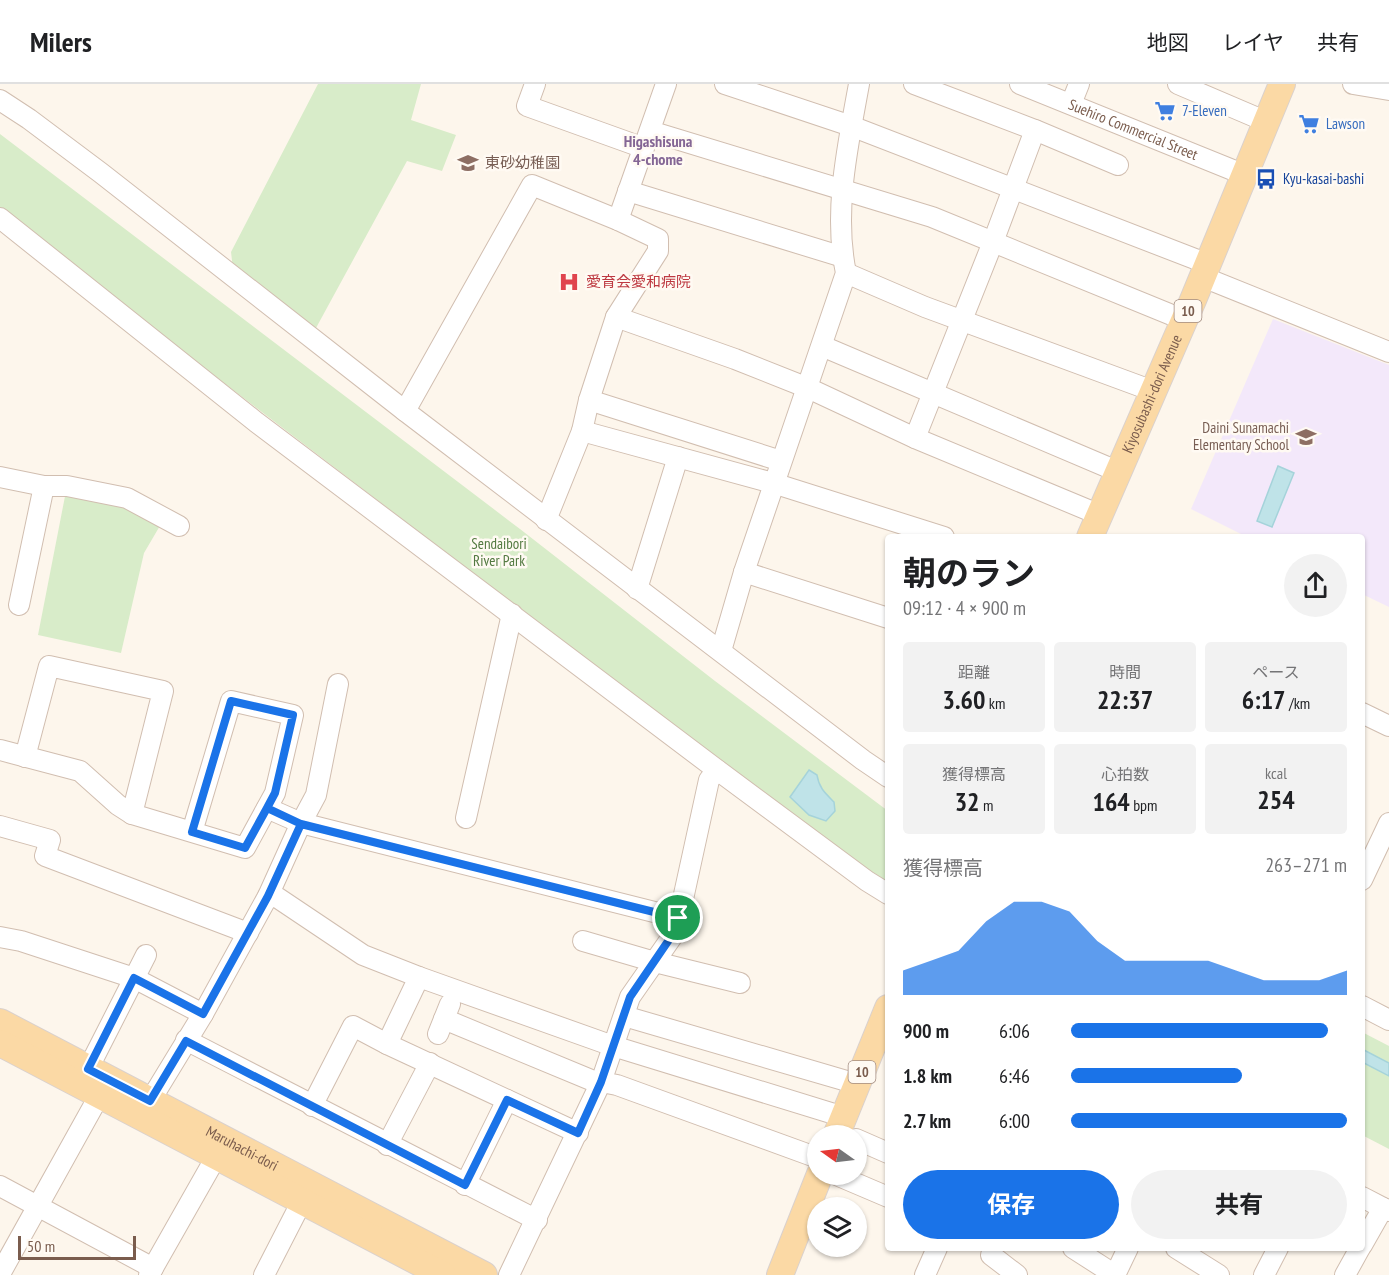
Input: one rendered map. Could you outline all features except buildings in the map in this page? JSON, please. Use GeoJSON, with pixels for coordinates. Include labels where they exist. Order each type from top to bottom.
{"type":"FeatureCollection","features":[{"type":"Feature","properties":{"kind":"main road","name":"Kiyosubashi-dori Avenue"},"geometry":{"type":"LineString","coordinates":[[1095,526],[1282,84]]}},
{"type":"Feature","properties":{"kind":"main road","name":"10"},"geometry":{"type":"LineString","coordinates":[[847,1125],[857,1084],[885,1015]]}},
{"type":"Feature","properties":{"kind":"main road","name":"Maruhachi-dori"},"geometry":{"type":"LineString","coordinates":[[0,1022],[484,1275]]}},
{"type":"Feature","properties":{"kind":"main road","name":"Maruhachi-dori"},"geometry":{"type":"LineString","coordinates":[[0,1043],[443,1275]]}},
{"type":"Feature","properties":{"kind":"main road"},"geometry":{"type":"LineString","coordinates":[[780,1275],[816,1185]]}},
{"type":"Feature","properties":{"kind":"street"},"geometry":{"type":"LineString","coordinates":[[535,84],[527,106],[647,140],[842,189],[932,217],[1184,320]]}},
{"type":"Feature","properties":{"kind":"street"},"geometry":{"type":"LineString","coordinates":[[618,220],[666,84]]}},
{"type":"Feature","properties":{"kind":"street"},"geometry":{"type":"LineString","coordinates":[[725,84],[851,126],[1013,189],[1205,270],[1389,352]]}},
{"type":"Feature","properties":{"kind":"street"},"geometry":{"type":"LineString","coordinates":[[721,651],[773,483],[822,346],[844,265],[842,189],[859,84]]}},
{"type":"Feature","properties":{"kind":"street"},"geometry":{"type":"LineString","coordinates":[[914,84],[1035,130],[1118,165]]}},
{"type":"Feature","properties":{"kind":"street","name":"Suehiro Commercial Street"},"geometry":{"type":"LineString","coordinates":[[1020,84],[1245,175]]}},
{"type":"Feature","properties":{"kind":"street"},"geometry":{"type":"LineString","coordinates":[[1071,104],[1079,84]]}},
{"type":"Feature","properties":{"kind":"street"},"geometry":{"type":"LineString","coordinates":[[1178,84],[1267,122]]}},
{"type":"Feature","properties":{"kind":"street"},"geometry":{"type":"LineString","coordinates":[[1353,84],[1379,87]]}},
{"type":"Feature","properties":{"kind":"street"},"geometry":{"type":"LineString","coordinates":[[0,100],[110,180],[546,520],[885,775]]}},
{"type":"Feature","properties":{"kind":"street"},"geometry":{"type":"LineString","coordinates":[[915,438],[1035,130]]}},
{"type":"Feature","properties":{"kind":"street"},"geometry":{"type":"LineString","coordinates":[[405,411],[532,185],[658,239],[658,251],[616,317],[582,431],[546,520]]}},
{"type":"Feature","properties":{"kind":"street"},"geometry":{"type":"LineString","coordinates":[[628,191],[844,265],[962,321],[1153,391]]}},
{"type":"Feature","properties":{"kind":"street"},"geometry":{"type":"LineString","coordinates":[[0,218],[256,422],[717,770],[885,892]]}},
{"type":"Feature","properties":{"kind":"street"},"geometry":{"type":"LineString","coordinates":[[616,317],[735,359],[808,388],[1095,526]]}},
{"type":"Feature","properties":{"kind":"street"},"geometry":{"type":"LineString","coordinates":[[822,346],[1119,472]]}},
{"type":"Feature","properties":{"kind":"street"},"geometry":{"type":"LineString","coordinates":[[590,400],[782,460]]}},
{"type":"Feature","properties":{"kind":"street"},"geometry":{"type":"LineString","coordinates":[[582,431],[773,483],[934,534]]}},
{"type":"Feature","properties":{"kind":"street"},"geometry":{"type":"LineString","coordinates":[[637,589],[678,457]]}},
{"type":"Feature","properties":{"kind":"street"},"geometry":{"type":"LineString","coordinates":[[0,477],[52,486],[67,486],[127,498],[179,526]]}},
{"type":"Feature","properties":{"kind":"street"},"geometry":{"type":"LineString","coordinates":[[19,605],[52,486]]}},
{"type":"Feature","properties":{"kind":"street"},"geometry":{"type":"LineString","coordinates":[[744,572],[885,617]]}},
{"type":"Feature","properties":{"kind":"street"},"geometry":{"type":"LineString","coordinates":[[466,818],[512,614]]}},
{"type":"Feature","properties":{"kind":"street"},"geometry":{"type":"LineString","coordinates":[[25,757],[49,666],[163,691],[132,814]]}},
{"type":"Feature","properties":{"kind":"street"},"geometry":{"type":"LineString","coordinates":[[150,1101],[203,1014],[248,933],[316,795],[338,684]]}},
{"type":"Feature","properties":{"kind":"street"},"geometry":{"type":"LineString","coordinates":[[0,750],[80,771],[117,805],[132,814],[245,848],[275,793],[293,715],[231,701],[192,832]]}},
{"type":"Feature","properties":{"kind":"street"},"geometry":{"type":"LineString","coordinates":[[1365,714],[1389,726]]}},
{"type":"Feature","properties":{"kind":"street"},"geometry":{"type":"LineString","coordinates":[[509,1275],[601,1082],[630,997],[675,931],[708,780],[717,770]]}},
{"type":"Feature","properties":{"kind":"street"},"geometry":{"type":"LineString","coordinates":[[267,808],[301,824],[678,918]]}},
{"type":"Feature","properties":{"kind":"street"},"geometry":{"type":"LineString","coordinates":[[1365,874],[1389,823]]}},
{"type":"Feature","properties":{"kind":"street"},"geometry":{"type":"LineString","coordinates":[[0,826],[50,840],[45,856],[248,933]]}},
{"type":"Feature","properties":{"kind":"street"},"geometry":{"type":"LineString","coordinates":[[268,896],[278,898],[363,955],[826,1125]]}},
{"type":"Feature","properties":{"kind":"street"},"geometry":{"type":"LineString","coordinates":[[0,937],[21,941],[134,978],[203,1014]]}},
{"type":"Feature","properties":{"kind":"street"},"geometry":{"type":"LineString","coordinates":[[583,940],[655,962],[740,983]]}},
{"type":"Feature","properties":{"kind":"street"},"geometry":{"type":"LineString","coordinates":[[88,1069],[146,955]]}},
{"type":"Feature","properties":{"kind":"street"},"geometry":{"type":"LineString","coordinates":[[387,1044],[419,977]]}},
{"type":"Feature","properties":{"kind":"street"},"geometry":{"type":"LineString","coordinates":[[1365,1008],[1389,1020]]}},
{"type":"Feature","properties":{"kind":"street"},"geometry":{"type":"LineString","coordinates":[[624,1016],[857,1084]]}},
{"type":"Feature","properties":{"kind":"street"},"geometry":{"type":"LineString","coordinates":[[444,1019],[591,1080],[617,1085],[807,1154]]}},
{"type":"Feature","properties":{"kind":"street"},"geometry":{"type":"LineString","coordinates":[[312,1106],[353,1026],[578,1133]]}},
{"type":"Feature","properties":{"kind":"street"},"geometry":{"type":"LineString","coordinates":[[186,1041],[537,1220]]}},
{"type":"Feature","properties":{"kind":"street"},"geometry":{"type":"LineString","coordinates":[[387,1145],[430,1064]]}},
{"type":"Feature","properties":{"kind":"street"},"geometry":{"type":"LineString","coordinates":[[2,1264],[38,1206],[99,1095]]}},
{"type":"Feature","properties":{"kind":"street"},"geometry":{"type":"LineString","coordinates":[[465,1185],[507,1100]]}},
{"type":"Feature","properties":{"kind":"street"},"geometry":{"type":"LineString","coordinates":[[867,1143],[885,1152]]}},
{"type":"Feature","properties":{"kind":"street"},"geometry":{"type":"LineString","coordinates":[[0,1186],[151,1271],[216,1156]]}},
{"type":"Feature","properties":{"kind":"street"},"geometry":{"type":"LineString","coordinates":[[860,1185],[885,1196]]}},
{"type":"Feature","properties":{"kind":"street"},"geometry":{"type":"LineString","coordinates":[[1365,1198],[1386,1209],[1365,1240]]}},
{"type":"Feature","properties":{"kind":"street"},"geometry":{"type":"LineString","coordinates":[[264,1275],[302,1201]]}},
{"type":"Feature","properties":{"kind":"street"},"geometry":{"type":"LineString","coordinates":[[925,1275],[936,1251]]}},
{"type":"Feature","properties":{"kind":"street"},"geometry":{"type":"LineString","coordinates":[[1078,1251],[1115,1275],[1127,1251]]}},
{"type":"Feature","properties":{"kind":"street"},"geometry":{"type":"LineString","coordinates":[[1181,1251],[1219,1275]]}},
{"type":"Feature","properties":{"kind":"street"},"geometry":{"type":"LineString","coordinates":[[1264,1275],[1276,1251]]}},
{"type":"Feature","properties":{"kind":"street"},"geometry":{"type":"LineString","coordinates":[[1345,1275],[1358,1251]]}},
{"type":"Feature","properties":{"kind":"street"},"geometry":{"type":"LineString","coordinates":[[992,1255],[1017,1275]]}},
{"type":"Feature","properties":{"kind":"shaded area","name":"Daini Sunamachi Elementary School"},"geometry":{"type":"Polygon","coordinates":[[[1273,319],[1389,365],[1389,607],[1365,595],[1365,534],[1241,534],[1191,509],[1273,319]]]}},
{"type":"Feature","properties":{"kind":"green space"},"geometry":{"type":"Polygon","coordinates":[[[318,84],[421,84],[411,120],[456,135],[442,171],[407,161],[316,328],[233,269],[231,252],[318,84]]]}},
{"type":"Feature","properties":{"kind":"green space","name":"Sendaibori River Park"},"geometry":{"type":"Polygon","coordinates":[[[0,134],[885,809],[885,881],[715,758],[0,212],[0,134]]]}},
{"type":"Feature","properties":{"kind":"green space"},"geometry":{"type":"Polygon","coordinates":[[[67,486],[127,498],[161,524],[144,553],[121,653],[38,635],[67,486]]]}},
{"type":"Feature","properties":{"kind":"green space"},"geometry":{"type":"Polygon","coordinates":[[[1365,1034],[1389,1046],[1389,1149],[1365,1137],[1365,1034]]]}},
{"type":"Feature","properties":{"kind":"water"},"geometry":{"type":"Polygon","coordinates":[[[1278,466],[1294,473],[1272,527],[1257,521],[1278,466]]]}},
{"type":"Feature","properties":{"kind":"water"},"geometry":{"type":"Polygon","coordinates":[[[809,770],[817,775],[821,787],[834,802],[835,811],[826,821],[809,815],[790,797],[809,770]]]}},
{"type":"Feature","properties":{"kind":"water"},"geometry":{"type":"Polygon","coordinates":[[[1365,1051],[1389,1063],[1389,1076],[1365,1064],[1365,1051]]]}},
{"type":"Feature","properties":{"kind":"place","name":"7-Eleven"},"geometry":{"type":"Point","coordinates":[1165,111]}},
{"type":"Feature","properties":{"kind":"place","name":"Lawson"},"geometry":{"type":"Point","coordinates":[1309,124]}},
{"type":"Feature","properties":{"kind":"place","name":"東砂幼稚園"},"geometry":{"type":"Point","coordinates":[468,163]}},
{"type":"Feature","properties":{"kind":"place","name":"Kyu-kasai-bashi"},"geometry":{"type":"Point","coordinates":[1266,179]}},
{"type":"Feature","properties":{"kind":"place","name":"愛育会愛和病院"},"geometry":{"type":"Point","coordinates":[569,282]}},
{"type":"Feature","properties":{"kind":"place","name":"Daini Sunamachi Elementary School"},"geometry":{"type":"Point","coordinates":[1306,437]}},
{"type":"Feature","properties":{"kind":"district","name":"Higashisuna 4-chome"},"geometry":{"type":"Point","coordinates":[658,150]}},
{"type":"Feature","properties":{"kind":"route"},"geometry":{"type":"LineString","coordinates":[[678,918],[301,824],[267,808],[245,848],[192,832],[231,701],[293,715],[275,793],[267,808],[301,824],[268,896],[203,1014],[134,978],[88,1069],[150,1101],[186,1041],[465,1185],[507,1100],[578,1133],[601,1082],[630,997],[675,931],[678,918]]}}]}
